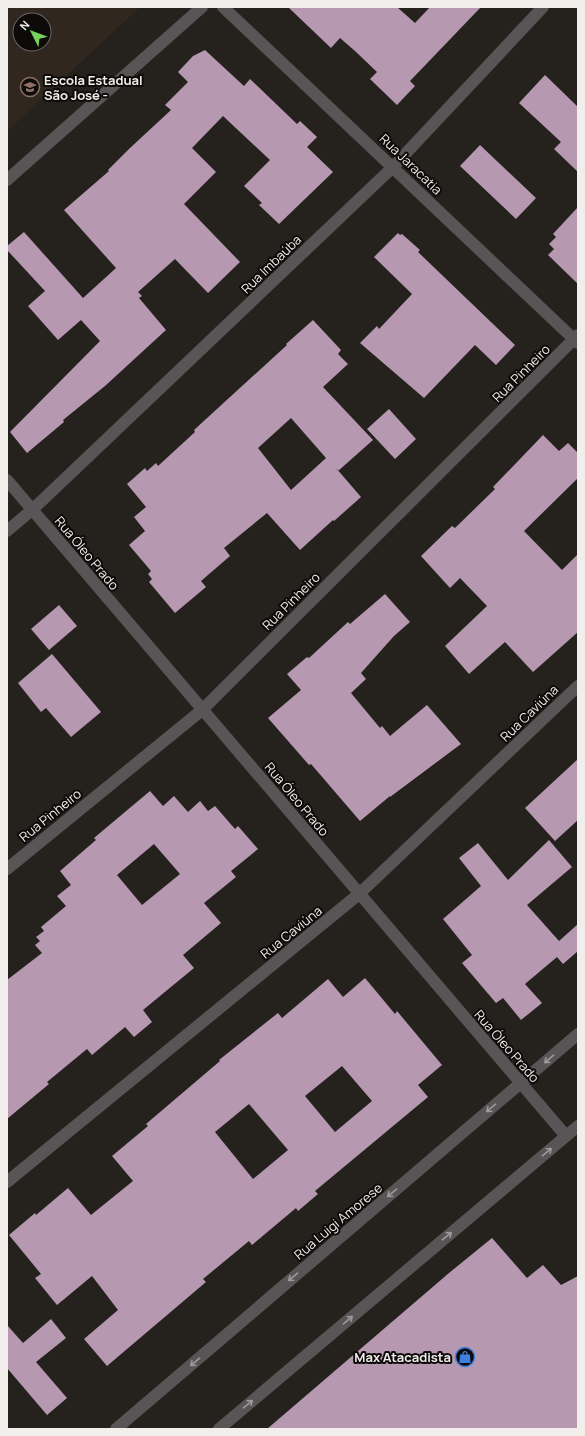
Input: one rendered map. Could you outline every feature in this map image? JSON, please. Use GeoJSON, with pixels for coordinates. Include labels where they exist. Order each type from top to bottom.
{"type":"FeatureCollection","features":[{"type":"Feature","properties":{"kind":"street"},"geometry":{"type":"LineString","coordinates":[[7,180],[202,7]]}},
{"type":"Feature","properties":{"kind":"street","name":"Rua Jaracatia"},"geometry":{"type":"LineString","coordinates":[[223,7],[577,339]]}},
{"type":"Feature","properties":{"kind":"street","name":"Rua Imbaúba"},"geometry":{"type":"LineString","coordinates":[[7,531],[32,510],[393,167],[543,7]]}},
{"type":"Feature","properties":{"kind":"street","name":"Rua Pinheiro"},"geometry":{"type":"LineString","coordinates":[[7,869],[202,710],[577,339]]}},
{"type":"Feature","properties":{"kind":"street","name":"Rua Óleo Prado"},"geometry":{"type":"LineString","coordinates":[[7,480],[566,1136]]}},
{"type":"Feature","properties":{"kind":"street","name":"Rua Caviúna"},"geometry":{"type":"LineString","coordinates":[[7,1182],[359,894],[578,686]]}},
{"type":"Feature","properties":{"kind":"street","name":"Rua Luigi Amorese"},"geometry":{"type":"LineString","coordinates":[[116,1429],[578,1034]]}},
{"type":"Feature","properties":{"kind":"street"},"geometry":{"type":"LineString","coordinates":[[219,1429],[578,1126]]}},
{"type":"Feature","properties":{"kind":"shaded area","name":"Escola Estadual São José -"},"geometry":{"type":"Polygon","coordinates":[[[7,7],[140,7],[7,131],[7,7]]]}},
{"type":"Feature","properties":{"kind":"building"},"geometry":{"type":"Polygon","coordinates":[[[288,7],[397,7],[415,23],[430,7],[481,7],[410,81],[415,86],[397,105],[370,79],[377,72],[355,51],[340,38],[331,48],[288,7]]]}},
{"type":"Feature","properties":{"kind":"building"},"geometry":{"type":"Polygon","coordinates":[[[205,50],[244,86],[250,79],[297,124],[300,121],[317,137],[307,147],[333,172],[279,224],[259,205],[262,203],[244,186],[270,160],[223,116],[192,148],[216,172],[184,204],[240,262],[208,293],[175,259],[138,292],[142,296],[139,298],[166,330],[105,386],[63,420],[64,422],[27,453],[10,432],[100,341],[81,320],[58,340],[28,306],[45,291],[7,250],[7,246],[24,232],[83,298],[116,268],[64,210],[109,171],[108,170],[130,148],[171,110],[165,105],[188,82],[178,72],[193,56],[205,50]]]}},
{"type":"Feature","properties":{"kind":"building"},"geometry":{"type":"Polygon","coordinates":[[[545,75],[578,107],[578,172],[554,149],[561,142],[519,103],[545,75]]]}},
{"type":"Feature","properties":{"kind":"building"},"geometry":{"type":"Polygon","coordinates":[[[480,145],[536,198],[516,219],[460,166],[480,145]]]}},
{"type":"Feature","properties":{"kind":"building"},"geometry":{"type":"Polygon","coordinates":[[[578,207],[578,284],[548,255],[554,249],[549,244],[556,237],[553,234],[578,207]]]}},
{"type":"Feature","properties":{"kind":"building"},"geometry":{"type":"Polygon","coordinates":[[[398,233],[400,235],[402,234],[420,250],[418,252],[515,345],[496,365],[475,345],[424,398],[360,343],[377,326],[379,329],[412,294],[374,257],[398,233]]]}},
{"type":"Feature","properties":{"kind":"building"},"geometry":{"type":"Polygon","coordinates":[[[313,320],[341,350],[338,354],[348,364],[323,387],[373,440],[338,471],[361,497],[300,550],[267,513],[224,548],[230,556],[201,581],[206,587],[175,613],[149,582],[152,579],[148,574],[151,571],[129,545],[145,531],[134,517],[146,507],[127,484],[145,468],[147,471],[156,463],[158,466],[195,432],[194,430],[287,345],[286,344],[313,320]],[[291,418],[258,448],[291,490],[326,458],[291,418]]]}},
{"type":"Feature","properties":{"kind":"building"},"geometry":{"type":"Polygon","coordinates":[[[389,409],[416,439],[395,459],[367,429],[389,409]]]}},
{"type":"Feature","properties":{"kind":"building"},"geometry":{"type":"Polygon","coordinates":[[[543,435],[559,451],[568,443],[578,453],[578,478],[524,531],[562,570],[578,554],[578,632],[533,672],[505,642],[469,674],[445,646],[487,606],[460,578],[450,588],[421,556],[452,526],[455,528],[495,489],[493,487],[543,435]]]}},
{"type":"Feature","properties":{"kind":"building"},"geometry":{"type":"Polygon","coordinates":[[[385,594],[410,622],[394,636],[361,673],[366,679],[351,693],[380,728],[382,726],[390,736],[427,705],[461,744],[390,796],[360,821],[311,764],[309,765],[268,718],[301,690],[287,674],[307,657],[309,658],[348,622],[350,624],[385,594]]]}},
{"type":"Feature","properties":{"kind":"building"},"geometry":{"type":"Polygon","coordinates":[[[59,605],[77,626],[49,650],[31,629],[59,605]]]}},
{"type":"Feature","properties":{"kind":"building"},"geometry":{"type":"Polygon","coordinates":[[[52,654],[101,712],[71,737],[46,708],[41,712],[18,683],[52,654]]]}},
{"type":"Feature","properties":{"kind":"building"},"geometry":{"type":"Polygon","coordinates":[[[578,759],[578,820],[555,841],[525,808],[578,759]]]}},
{"type":"Feature","properties":{"kind":"building"},"geometry":{"type":"Polygon","coordinates":[[[150,791],[163,806],[174,796],[188,812],[200,801],[208,811],[215,806],[235,829],[238,826],[258,849],[231,871],[236,877],[204,903],[221,923],[183,955],[194,968],[143,1010],[152,1022],[134,1037],[125,1027],[92,1055],[87,1049],[47,1082],[49,1084],[7,1119],[7,980],[42,953],[35,945],[40,941],[36,937],[44,931],[41,927],[66,906],[57,896],[71,885],[60,871],[96,840],[94,838],[150,791]],[[154,844],[117,875],[142,905],[180,874],[154,844]]]}},
{"type":"Feature","properties":{"kind":"building"},"geometry":{"type":"Polygon","coordinates":[[[549,840],[572,867],[527,905],[559,941],[578,924],[578,951],[563,964],[557,957],[525,984],[542,1003],[521,1020],[503,998],[496,1003],[462,963],[472,955],[443,919],[481,886],[459,858],[478,843],[508,880],[549,840]]]}},
{"type":"Feature","properties":{"kind":"building"},"geometry":{"type":"Polygon","coordinates":[[[365,978],[395,1014],[397,1011],[442,1065],[418,1085],[428,1097],[315,1191],[318,1194],[298,1211],[296,1208],[252,1245],[249,1241],[203,1279],[206,1282],[107,1366],[84,1339],[118,1310],[92,1276],[57,1305],[35,1278],[41,1274],[9,1235],[68,1188],[91,1215],[133,1181],[112,1156],[148,1126],[146,1124],[220,1061],[219,1060],[278,1013],[282,1018],[328,979],[343,997],[365,978]],[[342,1066],[305,1096],[335,1132],[372,1101],[342,1066]],[[249,1104],[215,1132],[253,1179],[288,1150],[249,1104]]]}},
{"type":"Feature","properties":{"kind":"building","name":"Max Atacadista"},"geometry":{"type":"Polygon","coordinates":[[[492,1238],[527,1278],[543,1265],[561,1285],[578,1276],[578,1429],[267,1429],[449,1273],[492,1238]]]}},
{"type":"Feature","properties":{"kind":"building"},"geometry":{"type":"Polygon","coordinates":[[[51,1319],[66,1338],[36,1362],[67,1398],[47,1415],[7,1368],[7,1325],[23,1343],[51,1319]]]}},
{"type":"Feature","properties":{"kind":"place","name":"Escola Estadual São José -"},"geometry":{"type":"Point","coordinates":[30,87]}},
{"type":"Feature","properties":{"kind":"place","name":"Max Atacadista"},"geometry":{"type":"Point","coordinates":[465,1357]}}]}
